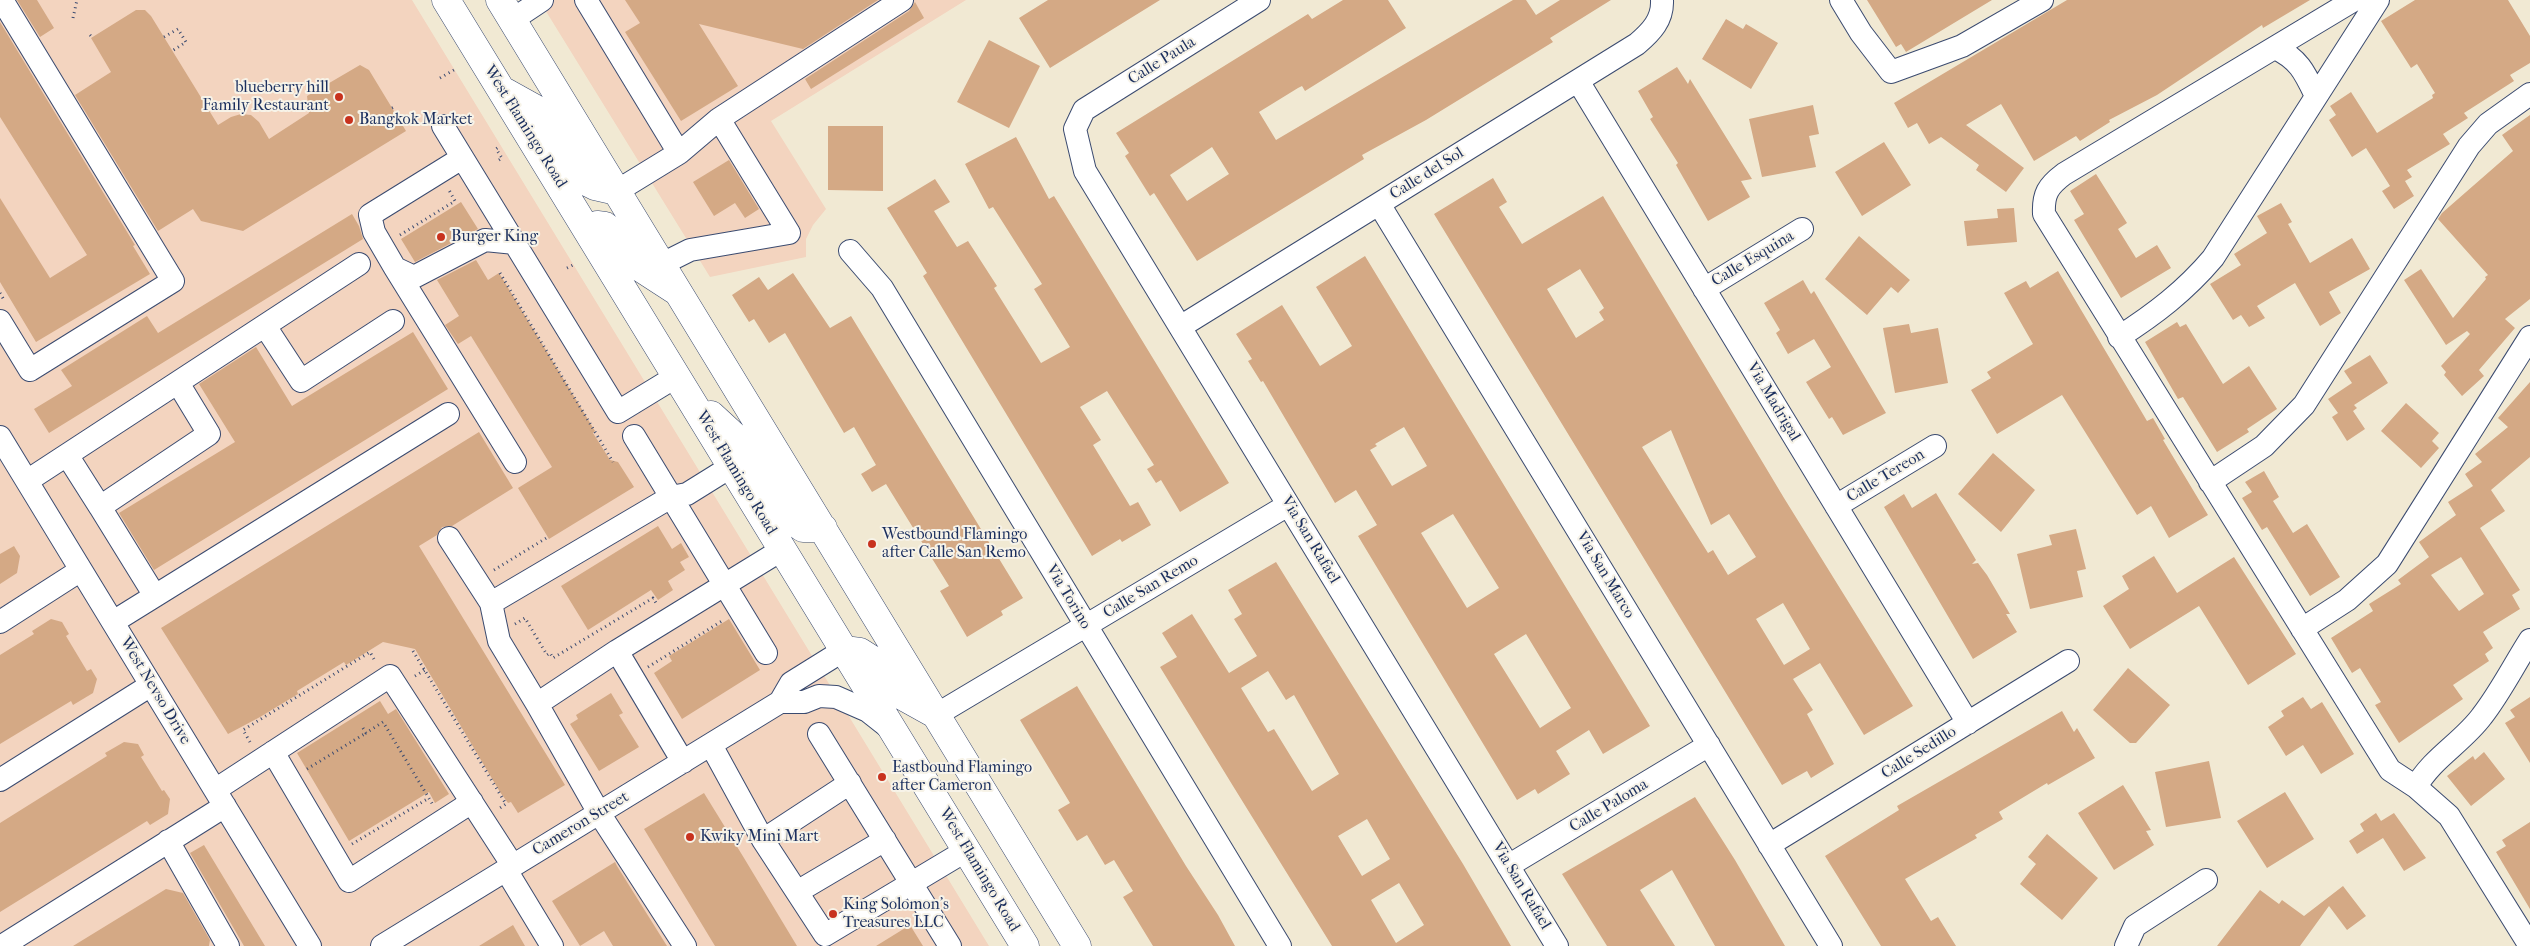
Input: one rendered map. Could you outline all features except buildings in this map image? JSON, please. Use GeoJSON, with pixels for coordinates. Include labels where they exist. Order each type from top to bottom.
{"type":"FeatureCollection","features":[{"type":"Feature","properties":{"kind":"main road","name":"West Flamingo Road"},"geometry":{"type":"LineString","coordinates":[[446,0],[588,229],[1025,946]]}},
{"type":"Feature","properties":{"kind":"main road"},"geometry":{"type":"LineString","coordinates":[[506,10],[1077,946]]}},
{"type":"Feature","properties":{"kind":"main road"},"geometry":{"type":"LineString","coordinates":[[503,91],[541,112],[585,181],[595,186],[617,191]]}},
{"type":"Feature","properties":{"kind":"main road"},"geometry":{"type":"LineString","coordinates":[[588,229],[597,225],[605,226],[626,247],[638,266],[680,294]]}},
{"type":"Feature","properties":{"kind":"main road"},"geometry":{"type":"LineString","coordinates":[[683,385],[748,449],[789,518],[796,525],[815,530],[823,528]]}},
{"type":"Feature","properties":{"kind":"main road"},"geometry":{"type":"LineString","coordinates":[[844,650],[860,652],[882,669],[899,694],[936,715]]}},
{"type":"Feature","properties":{"kind":"street"},"geometry":{"type":"LineString","coordinates":[[0,321],[30,370],[173,281],[2,0]]}},
{"type":"Feature","properties":{"kind":"street"},"geometry":{"type":"LineString","coordinates":[[506,10],[542,0]]}},
{"type":"Feature","properties":{"kind":"street"},"geometry":{"type":"LineString","coordinates":[[586,0],[679,153]]}},
{"type":"Feature","properties":{"kind":"street"},"geometry":{"type":"LineString","coordinates":[[617,191],[679,153],[719,119],[902,0]]}},
{"type":"Feature","properties":{"kind":"street","name":"Calle Paula"},"geometry":{"type":"LineString","coordinates":[[1076,129],[1084,110],[1259,0]]}},
{"type":"Feature","properties":{"kind":"street"},"geometry":{"type":"LineString","coordinates":[[1841,0],[1861,33],[1891,72],[1962,46],[2042,0]]}},
{"type":"Feature","properties":{"kind":"street"},"geometry":{"type":"LineString","coordinates":[[2354,0],[2064,174],[2046,189],[2043,199],[2044,214],[2390,770],[2416,786],[2448,816],[2530,946]]}},
{"type":"Feature","properties":{"kind":"street"},"geometry":{"type":"LineString","coordinates":[[2119,336],[2159,311],[2181,293],[2213,258],[2378,0]]}},
{"type":"Feature","properties":{"kind":"street","name":"Calle del Sol"},"geometry":{"type":"LineString","coordinates":[[1180,327],[1637,44],[1654,29],[1662,5]]}},
{"type":"Feature","properties":{"kind":"street"},"geometry":{"type":"LineString","coordinates":[[2275,48],[2289,54],[2298,63],[2316,96]]}},
{"type":"Feature","properties":{"kind":"street","name":"Via Madrigal"},"geometry":{"type":"LineString","coordinates":[[1578,81],[1968,723]]}},
{"type":"Feature","properties":{"kind":"street"},"geometry":{"type":"LineString","coordinates":[[2210,482],[2264,446],[2304,405],[2469,146],[2488,124],[2530,94]]}},
{"type":"Feature","properties":{"kind":"street"},"geometry":{"type":"LineString","coordinates":[[662,264],[690,250],[789,233],[719,119]]}},
{"type":"Feature","properties":{"kind":"street"},"geometry":{"type":"LineString","coordinates":[[444,126],[618,412],[683,385]]}},
{"type":"Feature","properties":{"kind":"street","name":"Via San Rafael"},"geometry":{"type":"LineString","coordinates":[[1076,129],[1085,171],[1557,946]]}},
{"type":"Feature","properties":{"kind":"street"},"geometry":{"type":"LineString","coordinates":[[462,158],[370,215],[374,232],[402,272],[515,462]]}},
{"type":"Feature","properties":{"kind":"street","name":"Via San Marco"},"geometry":{"type":"LineString","coordinates":[[1379,204],[1831,946]]}},
{"type":"Feature","properties":{"kind":"street","name":"Calle Esquina"},"geometry":{"type":"LineString","coordinates":[[1704,289],[1802,229]]}},
{"type":"Feature","properties":{"kind":"street"},"geometry":{"type":"LineString","coordinates":[[402,272],[414,277],[485,240],[514,243]]}},
{"type":"Feature","properties":{"kind":"street","name":"Via Torino"},"geometry":{"type":"LineString","coordinates":[[850,252],[882,288],[1280,946]]}},
{"type":"Feature","properties":{"kind":"street"},"geometry":{"type":"LineString","coordinates":[[27,481],[359,264]]}},
{"type":"Feature","properties":{"kind":"street"},"geometry":{"type":"LineString","coordinates":[[264,326],[301,381],[393,321]]}},
{"type":"Feature","properties":{"kind":"street"},"geometry":{"type":"LineString","coordinates":[[2302,630],[2347,600],[2386,564],[2530,337]]}},
{"type":"Feature","properties":{"kind":"street"},"geometry":{"type":"LineString","coordinates":[[100,506],[209,434],[178,382]]}},
{"type":"Feature","properties":{"kind":"street"},"geometry":{"type":"LineString","coordinates":[[113,622],[448,414]]}},
{"type":"Feature","properties":{"kind":"street"},"geometry":{"type":"LineString","coordinates":[[634,436],[766,653]]}},
{"type":"Feature","properties":{"kind":"street","name":"West Nevso Drive"},"geometry":{"type":"LineString","coordinates":[[1,441],[310,946]]}},
{"type":"Feature","properties":{"kind":"street","name":"Calle Tereon"},"geometry":{"type":"LineString","coordinates":[[1836,506],[1935,446]]}},
{"type":"Feature","properties":{"kind":"street"},"geometry":{"type":"LineString","coordinates":[[67,455],[155,596]]}},
{"type":"Feature","properties":{"kind":"street"},"geometry":{"type":"LineString","coordinates":[[491,603],[671,498],[687,494],[732,466]]}},
{"type":"Feature","properties":{"kind":"street","name":"Calle San Remo"},"geometry":{"type":"LineString","coordinates":[[936,715],[1288,505]]}},
{"type":"Feature","properties":{"kind":"street"},"geometry":{"type":"LineString","coordinates":[[449,538],[491,603],[498,635],[599,813],[685,946]]}},
{"type":"Feature","properties":{"kind":"street"},"geometry":{"type":"LineString","coordinates":[[537,704],[617,651],[783,549]]}},
{"type":"Feature","properties":{"kind":"street"},"geometry":{"type":"LineString","coordinates":[[0,622],[81,570]]}},
{"type":"Feature","properties":{"kind":"street"},"geometry":{"type":"LineString","coordinates":[[2416,786],[2424,772],[2483,716],[2530,641]]}},
{"type":"Feature","properties":{"kind":"street","name":"Cameron Street"},"geometry":{"type":"LineString","coordinates":[[382,946],[780,702],[791,683],[844,650]]}},
{"type":"Feature","properties":{"kind":"street"},"geometry":{"type":"LineString","coordinates":[[617,651],[682,762]]}},
{"type":"Feature","properties":{"kind":"street","name":"Calle Sedillo"},"geometry":{"type":"LineString","coordinates":[[1769,845],[2068,661]]}},
{"type":"Feature","properties":{"kind":"street"},"geometry":{"type":"LineString","coordinates":[[2,946],[168,841],[267,756],[390,676],[477,810],[552,946]]}},
{"type":"Feature","properties":{"kind":"street"},"geometry":{"type":"LineString","coordinates":[[0,780],[151,685]]}},
{"type":"Feature","properties":{"kind":"street"},"geometry":{"type":"LineString","coordinates":[[780,702],[804,702],[820,696],[836,696],[868,711],[897,736]]}},
{"type":"Feature","properties":{"kind":"street"},"geometry":{"type":"LineString","coordinates":[[819,734],[950,946]]}},
{"type":"Feature","properties":{"kind":"street"},"geometry":{"type":"LineString","coordinates":[[711,745],[763,840],[825,935],[967,850]]}},
{"type":"Feature","properties":{"kind":"street","name":"Calle Paloma"},"geometry":{"type":"LineString","coordinates":[[1508,866],[1709,745]]}},
{"type":"Feature","properties":{"kind":"street"},"geometry":{"type":"LineString","coordinates":[[267,756],[289,780],[349,881],[477,810]]}},
{"type":"Feature","properties":{"kind":"street"},"geometry":{"type":"LineString","coordinates":[[763,840],[850,783]]}},
{"type":"Feature","properties":{"kind":"street"},"geometry":{"type":"LineString","coordinates":[[797,892],[885,840]]}},
{"type":"Feature","properties":{"kind":"street"},"geometry":{"type":"LineString","coordinates":[[168,841],[228,946]]}},
{"type":"Feature","properties":{"kind":"street"},"geometry":{"type":"LineString","coordinates":[[2126,946],[2135,926],[2206,880]]}},
{"type":"Feature","properties":{"kind":"path"},"geometry":{"type":"LineString","coordinates":[[73,18],[77,0]]}},
{"type":"Feature","properties":{"kind":"path"},"geometry":{"type":"LineString","coordinates":[[164,37],[178,29],[186,42],[172,51]]}},
{"type":"Feature","properties":{"kind":"path"},"geometry":{"type":"LineString","coordinates":[[440,78],[454,70]]}},
{"type":"Feature","properties":{"kind":"path"},"geometry":{"type":"LineString","coordinates":[[499,160],[502,158],[496,149],[500,146]]}},
{"type":"Feature","properties":{"kind":"path"},"geometry":{"type":"LineString","coordinates":[[402,272],[410,257],[398,237],[455,200],[449,191],[456,186]]}},
{"type":"Feature","properties":{"kind":"path"},"geometry":{"type":"LineString","coordinates":[[567,268],[573,265]]}},
{"type":"Feature","properties":{"kind":"path"},"geometry":{"type":"LineString","coordinates":[[500,273],[613,462]]}},
{"type":"Feature","properties":{"kind":"path"},"geometry":{"type":"LineString","coordinates":[[477,581],[548,537]]}},
{"type":"Feature","properties":{"kind":"path"},"geometry":{"type":"LineString","coordinates":[[498,635],[525,618],[547,655],[550,653],[553,658],[653,598],[658,607]]}},
{"type":"Feature","properties":{"kind":"path"},"geometry":{"type":"LineString","coordinates":[[647,667],[730,616]]}},
{"type":"Feature","properties":{"kind":"path"},"geometry":{"type":"LineString","coordinates":[[413,651],[506,804],[477,810]]}},
{"type":"Feature","properties":{"kind":"path"},"geometry":{"type":"LineString","coordinates":[[267,756],[243,730],[370,652],[386,679]]}},
{"type":"Feature","properties":{"kind":"path"},"geometry":{"type":"LineString","coordinates":[[289,780],[383,722],[433,805],[439,801]]}},
{"type":"Feature","properties":{"kind":"path"},"geometry":{"type":"LineString","coordinates":[[363,728],[366,732]]}},
{"type":"Feature","properties":{"kind":"path"},"geometry":{"type":"LineString","coordinates":[[334,855],[429,798]]}},
{"type":"Feature","properties":{"kind":"shaded area"},"geometry":{"type":"Polygon","coordinates":[[[0,0],[412,0],[989,946],[0,946],[0,0]]]}},
{"type":"Feature","properties":{"kind":"shaded area"},"geometry":{"type":"Polygon","coordinates":[[[539,0],[966,0],[771,121],[826,209],[813,225],[806,239],[806,257],[710,277],[539,0]]]}},
{"type":"Feature","properties":{"kind":"place","name":"blueberry hill Family Restaurant"},"geometry":{"type":"Point","coordinates":[339,97]}},
{"type":"Feature","properties":{"kind":"place","name":"Bangkok Market"},"geometry":{"type":"Point","coordinates":[349,120]}},
{"type":"Feature","properties":{"kind":"place","name":"Burger King"},"geometry":{"type":"Point","coordinates":[441,237]}},
{"type":"Feature","properties":{"kind":"place","name":"Westbound Flamingo after Calle San Remo"},"geometry":{"type":"Point","coordinates":[872,544]}},
{"type":"Feature","properties":{"kind":"place","name":"Eastbound Flamingo after Cameron"},"geometry":{"type":"Point","coordinates":[882,777]}},
{"type":"Feature","properties":{"kind":"place","name":"Kwiky Mini Mart"},"geometry":{"type":"Point","coordinates":[690,837]}},
{"type":"Feature","properties":{"kind":"place","name":"King Solomon's Treasures LLC"},"geometry":{"type":"Point","coordinates":[833,914]}}]}
